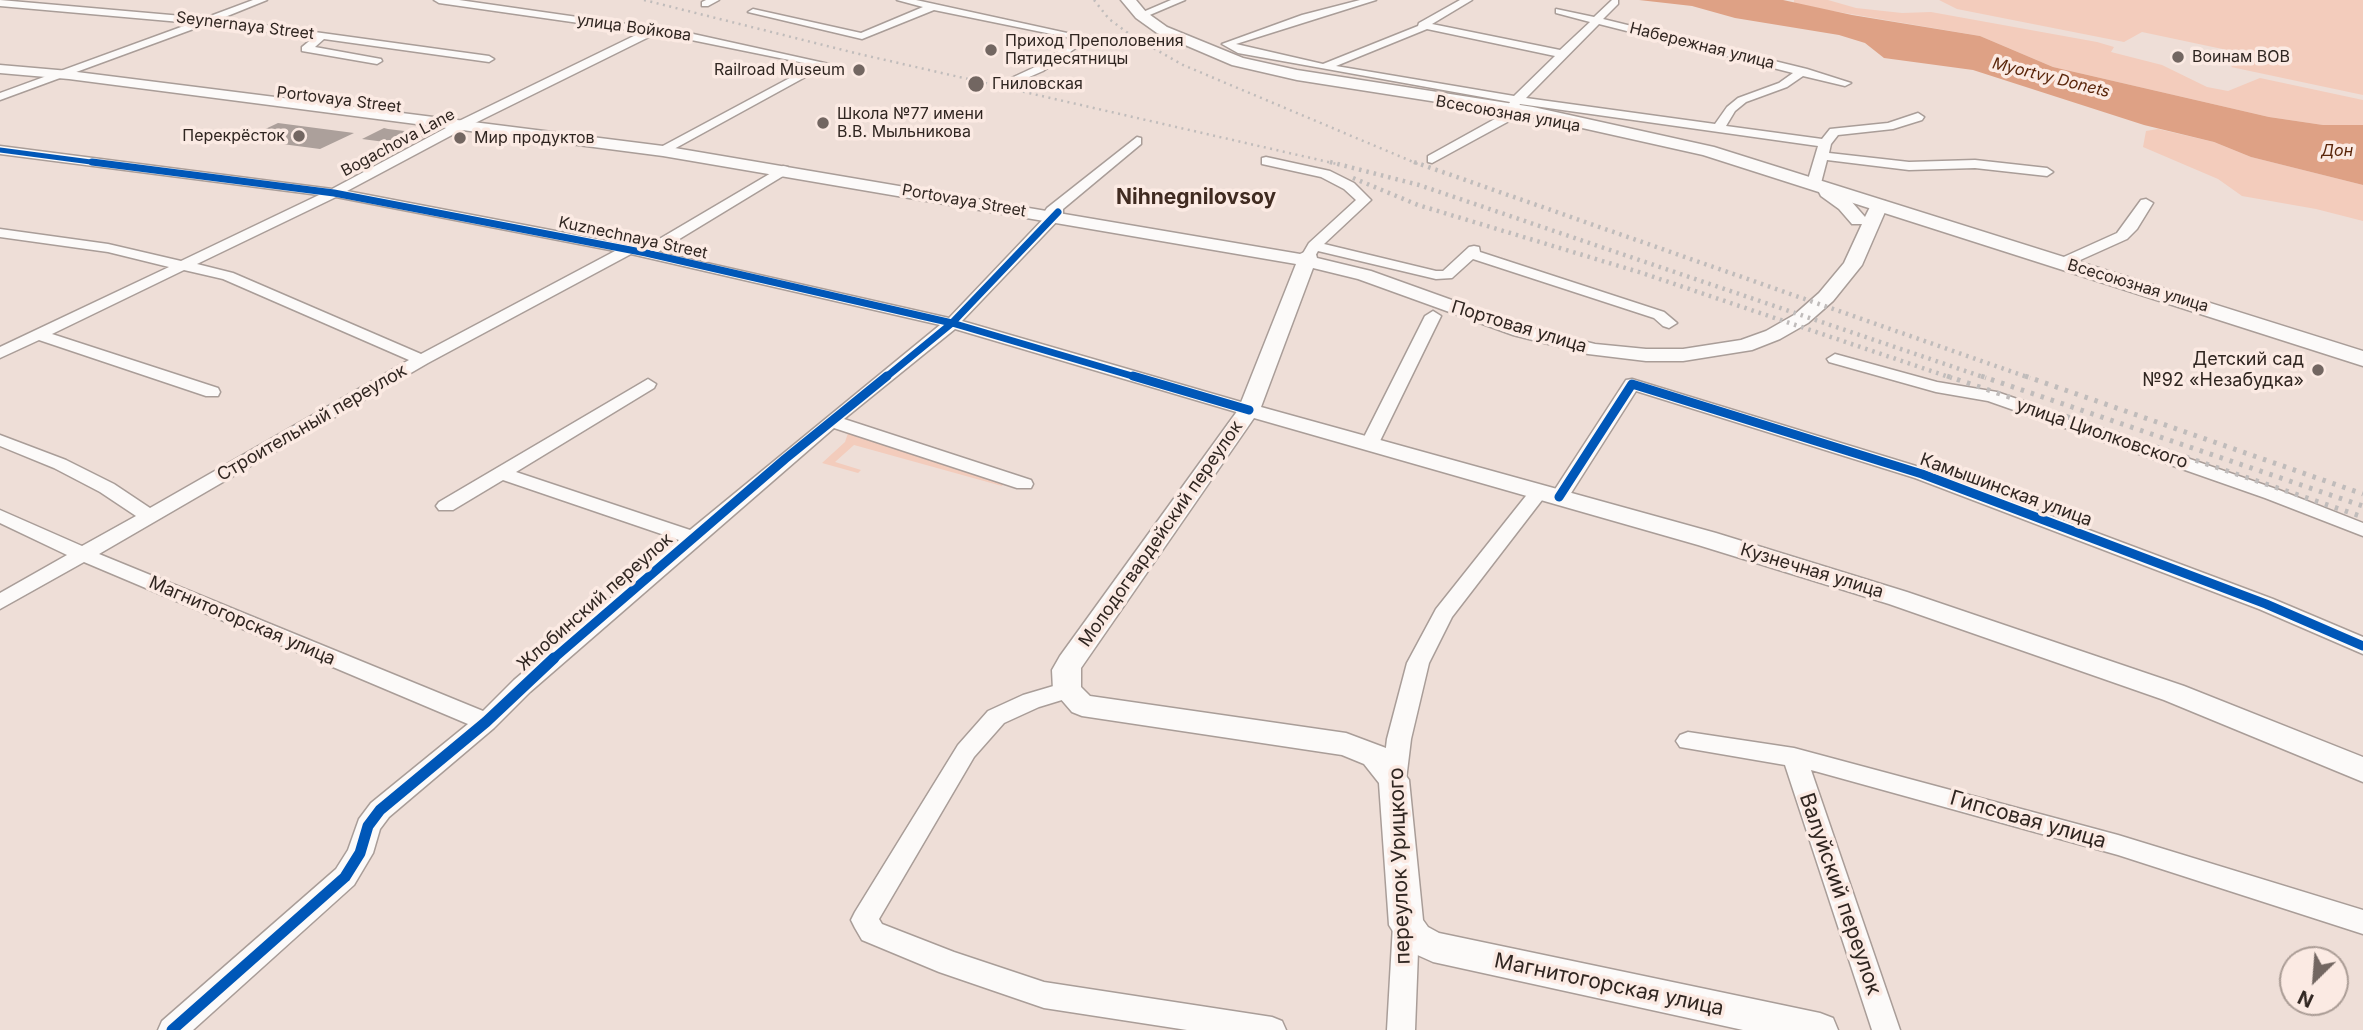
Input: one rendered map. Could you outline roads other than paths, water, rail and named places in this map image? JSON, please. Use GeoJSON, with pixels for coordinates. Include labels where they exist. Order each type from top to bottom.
{"type":"FeatureCollection","features":[{"type":"Feature","properties":{"kind":"highway","name":"Всесоюзная улица"},"geometry":{"type":"LineString","coordinates":[[1115,0],[1130,16],[1153,32],[1231,65],[1294,80],[1513,108]]}},
{"type":"Feature","properties":{"kind":"highway","name":"Всесоюзная улица"},"geometry":{"type":"LineString","coordinates":[[1128,0],[1178,38],[1238,62],[1297,75],[1513,108],[1689,151],[1821,188],[1868,210],[1911,216],[2363,359]]}},
{"type":"Feature","properties":{"kind":"main road","name":"Portovaya Street"},"geometry":{"type":"LineString","coordinates":[[0,63],[670,147],[1055,213]]}},
{"type":"Feature","properties":{"kind":"main road","name":"Portovaya Street"},"geometry":{"type":"LineString","coordinates":[[0,69],[69,71]]}},
{"type":"Feature","properties":{"kind":"main road","name":"Portovaya Street"},"geometry":{"type":"LineString","coordinates":[[670,147],[783,170],[1310,253]]}},
{"type":"Feature","properties":{"kind":"main road","name":"Портовая улица"},"geometry":{"type":"LineString","coordinates":[[1310,253],[1520,331],[1595,350],[1683,355],[1745,346],[1773,335],[1801,319],[1826,297],[1853,265],[1868,210]]}},
{"type":"Feature","properties":{"kind":"main road","name":"Молодогвардейский переулок"},"geometry":{"type":"LineString","coordinates":[[1067,690],[1066,670],[1070,663],[1249,410],[1310,253]]}},
{"type":"Feature","properties":{"kind":"main road","name":"Кузнечная улица"},"geometry":{"type":"LineString","coordinates":[[1249,410],[1549,494],[1898,597],[2174,693],[2363,770]]}},
{"type":"Feature","properties":{"kind":"main road"},"geometry":{"type":"LineString","coordinates":[[1067,690],[1082,705],[1346,744],[1375,756],[1394,780]]}},
{"type":"Feature","properties":{"kind":"main road","name":"переулок Урицкого"},"geometry":{"type":"LineString","coordinates":[[1394,780],[1406,925]]}},
{"type":"Feature","properties":{"kind":"main road","name":"Магнитогорская улица"},"geometry":{"type":"LineString","coordinates":[[1406,925],[1416,938],[1433,947],[1820,1030]]}},
{"type":"Feature","properties":{"kind":"street"},"geometry":{"type":"LineString","coordinates":[[0,97],[262,0]]}},
{"type":"Feature","properties":{"kind":"street","name":"улица Войкова"},"geometry":{"type":"LineString","coordinates":[[439,0],[647,30],[657,29],[824,64],[670,147]]}},
{"type":"Feature","properties":{"kind":"street"},"geometry":{"type":"LineString","coordinates":[[908,0],[1085,38],[1039,68],[1011,82]]}},
{"type":"Feature","properties":{"kind":"street"},"geometry":{"type":"LineString","coordinates":[[1144,13],[1167,0]]}},
{"type":"Feature","properties":{"kind":"street"},"geometry":{"type":"LineString","coordinates":[[1144,13],[1180,0]]}},
{"type":"Feature","properties":{"kind":"street"},"geometry":{"type":"LineString","coordinates":[[1371,0],[1306,17],[1227,44],[1238,50],[1513,108],[1718,128],[1909,166],[1975,164],[2048,172]]}},
{"type":"Feature","properties":{"kind":"street"},"geometry":{"type":"LineString","coordinates":[[1323,68],[1423,28],[1423,25],[1467,0]]}},
{"type":"Feature","properties":{"kind":"street"},"geometry":{"type":"LineString","coordinates":[[1432,159],[1513,108],[1562,54],[1615,2]]}},
{"type":"Feature","properties":{"kind":"street","name":"Seynernaya Street"},"geometry":{"type":"LineString","coordinates":[[0,3],[205,20],[489,59]]}},
{"type":"Feature","properties":{"kind":"street"},"geometry":{"type":"LineString","coordinates":[[753,12],[862,36],[932,7]]}},
{"type":"Feature","properties":{"kind":"street","name":"Набережная улица"},"geometry":{"type":"LineString","coordinates":[[1559,11],[1845,83]]}},
{"type":"Feature","properties":{"kind":"street"},"geometry":{"type":"LineString","coordinates":[[1423,25],[1562,54]]}},
{"type":"Feature","properties":{"kind":"street","name":"Bogachova Lane"},"geometry":{"type":"LineString","coordinates":[[0,353],[186,265],[334,192],[470,120],[657,29]]}},
{"type":"Feature","properties":{"kind":"street"},"geometry":{"type":"LineString","coordinates":[[323,35],[306,49],[377,61]]}},
{"type":"Feature","properties":{"kind":"street"},"geometry":{"type":"LineString","coordinates":[[1718,128],[1731,109],[1742,100],[1783,85],[1803,71]]}},
{"type":"Feature","properties":{"kind":"street"},"geometry":{"type":"LineString","coordinates":[[1821,188],[1824,150],[1834,132],[1889,126],[1917,117]]}},
{"type":"Feature","properties":{"kind":"street","name":"Жлобинский переулок"},"geometry":{"type":"LineString","coordinates":[[172,1030],[345,877],[360,853],[368,825],[380,810],[486,722],[522,686],[694,538],[952,323],[1055,213],[1137,141]]}},
{"type":"Feature","properties":{"kind":"street","name":"Kuznechnaya Street"},"geometry":{"type":"LineString","coordinates":[[0,150],[334,192],[637,252],[952,323],[1249,410]]}},
{"type":"Feature","properties":{"kind":"street"},"geometry":{"type":"LineString","coordinates":[[1266,162],[1325,174],[1349,186],[1364,200],[1310,253]]}},
{"type":"Feature","properties":{"kind":"street","name":"Строительный переулок"},"geometry":{"type":"LineString","coordinates":[[0,602],[422,360],[637,252],[783,170]]}},
{"type":"Feature","properties":{"kind":"street"},"geometry":{"type":"LineString","coordinates":[[2062,263],[2122,236],[2132,226],[2146,203]]}},
{"type":"Feature","properties":{"kind":"street"},"geometry":{"type":"LineString","coordinates":[[0,233],[108,248],[228,276],[422,360]]}},
{"type":"Feature","properties":{"kind":"street"},"geometry":{"type":"LineString","coordinates":[[1310,253],[1447,275],[1473,252],[1659,315],[1669,323]]}},
{"type":"Feature","properties":{"kind":"street"},"geometry":{"type":"LineString","coordinates":[[1370,443],[1433,316]]}},
{"type":"Feature","properties":{"kind":"street"},"geometry":{"type":"LineString","coordinates":[[39,335],[212,392]]}},
{"type":"Feature","properties":{"kind":"street","name":"улица Циолковского"},"geometry":{"type":"LineString","coordinates":[[1835,359],[1936,387],[1991,396],[2272,494],[2363,530]]}},
{"type":"Feature","properties":{"kind":"street"},"geometry":{"type":"LineString","coordinates":[[446,506],[504,474],[648,384]]}},
{"type":"Feature","properties":{"kind":"street","name":"переулок Урицкого"},"geometry":{"type":"LineString","coordinates":[[1394,780],[1399,739],[1418,663],[1443,614],[1549,494],[1632,384]]}},
{"type":"Feature","properties":{"kind":"street","name":"Камышинская улица"},"geometry":{"type":"LineString","coordinates":[[1632,384],[1922,474],[2266,604],[2363,646]]}},
{"type":"Feature","properties":{"kind":"street"},"geometry":{"type":"LineString","coordinates":[[832,421],[1024,484]]}},
{"type":"Feature","properties":{"kind":"street"},"geometry":{"type":"LineString","coordinates":[[0,440],[60,464],[107,488],[149,516]]}},
{"type":"Feature","properties":{"kind":"street"},"geometry":{"type":"LineString","coordinates":[[504,474],[694,538]]}},
{"type":"Feature","properties":{"kind":"street","name":"Магнитогорская улица"},"geometry":{"type":"LineString","coordinates":[[0,516],[82,554],[486,722]]}},
{"type":"Feature","properties":{"kind":"street"},"geometry":{"type":"LineString","coordinates":[[1067,690],[1031,701],[996,717],[966,751],[864,920],[872,932],[949,963],[1044,995],[1272,1030]]}},
{"type":"Feature","properties":{"kind":"street","name":"Гипсовая улица"},"geometry":{"type":"LineString","coordinates":[[1688,741],[1794,757],[2118,845],[2363,922]]}},
{"type":"Feature","properties":{"kind":"street","name":"Валуйский переулок"},"geometry":{"type":"LineString","coordinates":[[1794,757],[1886,1030]]}},
{"type":"Feature","properties":{"kind":"street","name":"переулок Урицкого"},"geometry":{"type":"LineString","coordinates":[[1401,1030],[1406,925]]}},
{"type":"Feature","properties":{"kind":"water","name":"Дон"},"geometry":{"type":"Polygon","coordinates":[[[1639,0],[1783,0],[1852,15],[1980,36],[2053,67],[2269,117],[2323,125],[2363,125],[2363,185],[2251,157],[2214,142],[2144,125],[1973,70],[1884,58],[1865,43],[1839,35],[1735,18],[1692,6],[1639,0]]]}},
{"type":"Feature","properties":{"kind":"railway"},"geometry":{"type":"LineString","coordinates":[[644,0],[855,53],[1337,164]]}},
{"type":"Feature","properties":{"kind":"railway"},"geometry":{"type":"LineString","coordinates":[[1094,0],[1109,19],[1132,36],[1183,65],[1418,164]]}},
{"type":"Feature","properties":{"kind":"railway"},"geometry":{"type":"LineString","coordinates":[[1330,162],[1419,185],[1986,378]]}},
{"type":"Feature","properties":{"kind":"railway"},"geometry":{"type":"LineString","coordinates":[[1414,162],[2030,378]]}},
{"type":"Feature","properties":{"kind":"railway"},"geometry":{"type":"LineString","coordinates":[[1353,178],[1418,205],[1642,273],[1952,378]]}},
{"type":"Feature","properties":{"kind":"railway"},"geometry":{"type":"LineString","coordinates":[[1947,376],[2363,517]]}},
{"type":"Feature","properties":{"kind":"railway"},"geometry":{"type":"LineString","coordinates":[[1981,376],[2363,506]]}},
{"type":"Feature","properties":{"kind":"railway"},"geometry":{"type":"LineString","coordinates":[[2025,376],[2363,494]]}},
{"type":"Feature","properties":{"kind":"place","name":"Приход Преполовения Пятидесятницы"},"geometry":{"type":"Point","coordinates":[991,50]}},
{"type":"Feature","properties":{"kind":"place","name":"Воинам ВОВ"},"geometry":{"type":"Point","coordinates":[2178,57]}},
{"type":"Feature","properties":{"kind":"place","name":"Railroad Museum"},"geometry":{"type":"Point","coordinates":[859,70]}},
{"type":"Feature","properties":{"kind":"place","name":"Гниловская"},"geometry":{"type":"Point","coordinates":[976,84]}},
{"type":"Feature","properties":{"kind":"place","name":"Школа №77 имени В.В. Мыльникова"},"geometry":{"type":"Point","coordinates":[823,123]}},
{"type":"Feature","properties":{"kind":"place","name":"Перекрёсток"},"geometry":{"type":"Point","coordinates":[299,136]}},
{"type":"Feature","properties":{"kind":"place","name":"Мир продуктов"},"geometry":{"type":"Point","coordinates":[460,138]}},
{"type":"Feature","properties":{"kind":"place","name":"Детский сад №92 «Незабудка»"},"geometry":{"type":"Point","coordinates":[2318,370]}},
{"type":"Feature","properties":{"kind":"district","name":"Nihnegnilovsoy"},"geometry":{"type":"Point","coordinates":[1196,198]}},
{"type":"Feature","properties":{"kind":"water label","name":"Myortvy Donets"},"geometry":{"type":"Point","coordinates":[2051,78]}}]}
